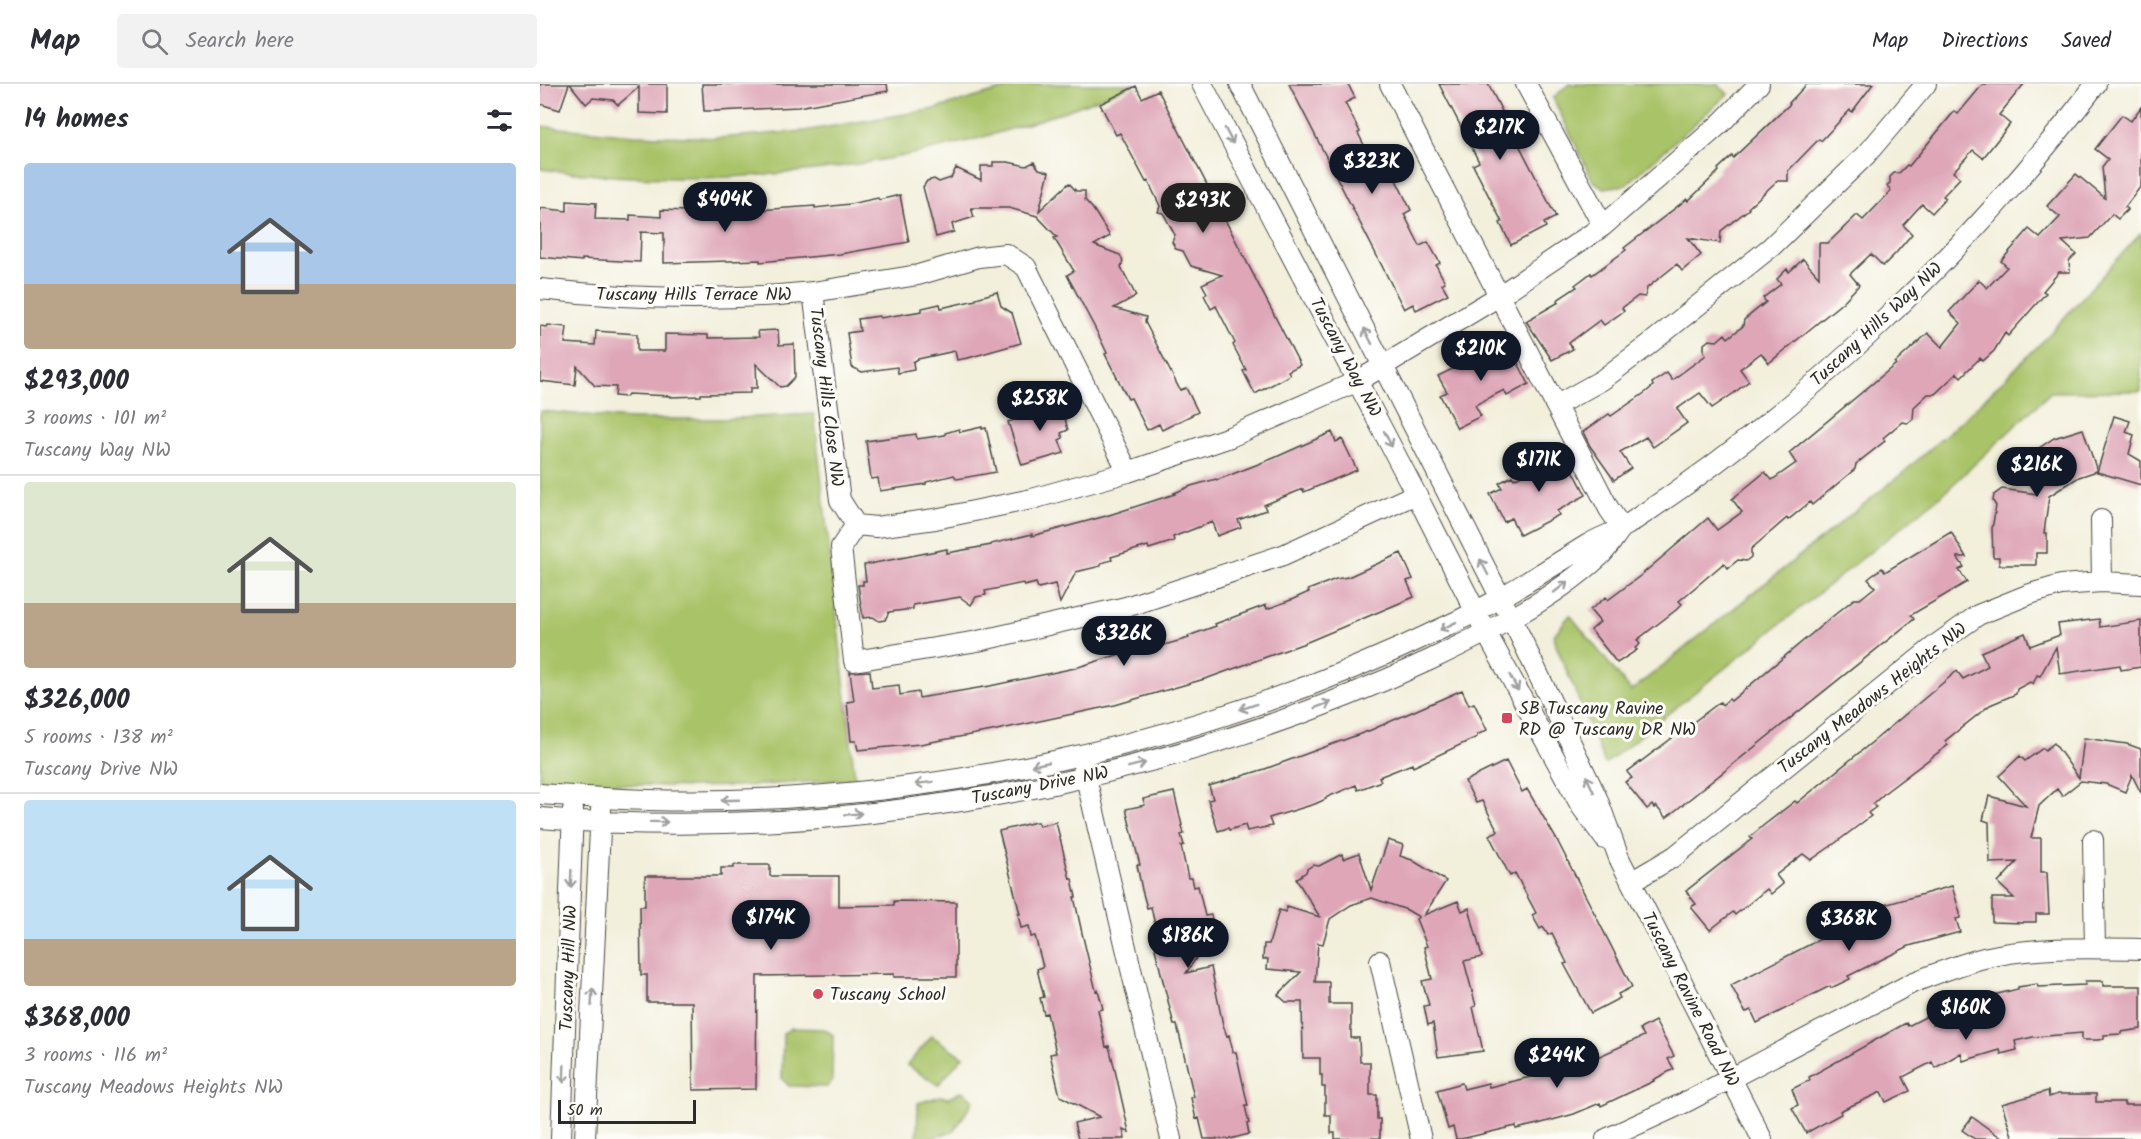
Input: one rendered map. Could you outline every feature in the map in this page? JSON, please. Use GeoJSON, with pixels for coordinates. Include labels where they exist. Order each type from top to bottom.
{"type":"FeatureCollection","features":[{"type":"Feature","properties":{"kind":"street","name":"Tuscany Way NW"},"geometry":{"type":"LineString","coordinates":[[1202,84],[1358,381],[1485,632]]}},
{"type":"Feature","properties":{"kind":"street","name":"Tuscany Way NW"},"geometry":{"type":"LineString","coordinates":[[1240,84],[1511,618]]}},
{"type":"Feature","properties":{"kind":"street"},"geometry":{"type":"LineString","coordinates":[[1390,84],[1609,509],[1622,528]]}},
{"type":"Feature","properties":{"kind":"street"},"geometry":{"type":"LineString","coordinates":[[1526,84],[1603,226]]}},
{"type":"Feature","properties":{"kind":"street"},"geometry":{"type":"LineString","coordinates":[[1416,494],[1283,555],[1126,607],[978,641],[854,661],[841,547],[856,525],[876,527],[935,519],[1032,500],[1128,472],[1230,437],[1358,381],[1499,296],[1603,226],[1720,124],[1759,84]]}},
{"type":"Feature","properties":{"kind":"street"},"geometry":{"type":"LineString","coordinates":[[1557,405],[1602,380],[1771,247],[1866,155],[1926,84]]}},
{"type":"Feature","properties":{"kind":"street","name":"Tuscany Hills Way NW"},"geometry":{"type":"LineString","coordinates":[[1500,599],[1592,542],[1622,528],[1680,488],[1784,408],[1847,354],[1899,305],[1994,207],[2096,84]]}},
{"type":"Feature","properties":{"kind":"street","name":"Tuscany Hills Close NW"},"geometry":{"type":"LineString","coordinates":[[856,525],[840,500],[813,292],[918,275],[979,257],[1006,254],[1026,267],[1128,472]]}},
{"type":"Feature","properties":{"kind":"street","name":"Tuscany Hills Terrace NW"},"geometry":{"type":"LineString","coordinates":[[540,289],[587,294],[670,297],[813,292]]}},
{"type":"Feature","properties":{"kind":"street"},"geometry":{"type":"LineString","coordinates":[[2101,520],[2102,582]]}},
{"type":"Feature","properties":{"kind":"street","name":"Tuscany Hills Way NW"},"geometry":{"type":"LineString","coordinates":[[1511,618],[1552,594],[1600,556],[1622,528]]}},
{"type":"Feature","properties":{"kind":"street","name":"Tuscany Meadows Heights NW"},"geometry":{"type":"LineString","coordinates":[[1631,882],[1675,856],[1936,645],[1978,615],[2030,594],[2061,585],[2102,582],[2141,584]]}},
{"type":"Feature","properties":{"kind":"street","name":"Tuscany Drive NW"},"geometry":{"type":"LineString","coordinates":[[540,794],[647,800],[721,800],[837,793],[940,781],[1080,756],[1148,738],[1281,695],[1397,650],[1500,599]]}},
{"type":"Feature","properties":{"kind":"street","name":"Tuscany Drive NW"},"geometry":{"type":"LineString","coordinates":[[540,818],[573,821],[752,821],[844,815],[977,797],[1086,777],[1189,751],[1291,718],[1402,672],[1511,618]]}},
{"type":"Feature","properties":{"kind":"street","name":"Tuscany Ravine Road NW"},"geometry":{"type":"LineString","coordinates":[[1511,618],[1597,798],[1619,858],[1762,1139]]}},
{"type":"Feature","properties":{"kind":"street","name":"Tuscany Ravine Road NW"},"geometry":{"type":"LineString","coordinates":[[1485,632],[1581,806],[1619,858]]}},
{"type":"Feature","properties":{"kind":"street"},"geometry":{"type":"LineString","coordinates":[[1080,756],[1171,1139]]}},
{"type":"Feature","properties":{"kind":"street","name":"Tuscany Hill NW"},"geometry":{"type":"LineString","coordinates":[[561,1139],[573,796]]}},
{"type":"Feature","properties":{"kind":"street","name":"Tuscany Hill NW"},"geometry":{"type":"LineString","coordinates":[[585,1139],[602,798]]}},
{"type":"Feature","properties":{"kind":"street"},"geometry":{"type":"LineString","coordinates":[[2093,840],[2095,948]]}},
{"type":"Feature","properties":{"kind":"street"},"geometry":{"type":"LineString","coordinates":[[1606,1139],[1686,1102],[1914,982],[1953,967],[2023,952],[2095,948],[2141,949]]}},
{"type":"Feature","properties":{"kind":"street"},"geometry":{"type":"LineString","coordinates":[[1380,961],[1421,1139]]}},
{"type":"Feature","properties":{"kind":"green space"},"geometry":{"type":"Polygon","coordinates":[[[1022,84],[1134,84],[1064,112],[991,135],[917,153],[843,166],[767,175],[691,178],[615,176],[540,169],[540,126],[633,135],[719,138],[804,131],[935,109],[1022,84]]]}},
{"type":"Feature","properties":{"kind":"green space"},"geometry":{"type":"Polygon","coordinates":[[[1569,84],[1717,84],[1728,94],[1626,185],[1604,188],[1593,181],[1553,98],[1569,84]]]}},
{"type":"Feature","properties":{"kind":"green space"},"geometry":{"type":"Polygon","coordinates":[[[2141,233],[2141,391],[2051,392],[1943,494],[1605,764],[1556,645],[1554,635],[1570,615],[1631,691],[1904,472],[1968,415],[2043,341],[2141,233]]]}},
{"type":"Feature","properties":{"kind":"green space"},"geometry":{"type":"Polygon","coordinates":[[[540,411],[629,419],[721,419],[814,414],[855,779],[690,787],[540,781],[540,411]]]}},
{"type":"Feature","properties":{"kind":"green space"},"geometry":{"type":"Polygon","coordinates":[[[791,1028],[824,1029],[833,1035],[832,1081],[827,1087],[789,1086],[782,1079],[783,1034],[791,1028]]]}},
{"type":"Feature","properties":{"kind":"green space"},"geometry":{"type":"Polygon","coordinates":[[[932,1036],[963,1057],[938,1085],[907,1065],[932,1036]]]}},
{"type":"Feature","properties":{"kind":"green space"},"geometry":{"type":"Polygon","coordinates":[[[962,1091],[974,1100],[954,1131],[928,1139],[917,1139],[918,1103],[941,1096],[948,1098],[962,1091]]]}},
{"type":"Feature","properties":{"kind":"building"},"geometry":{"type":"Polygon","coordinates":[[[540,84],[569,84],[560,110],[540,104],[540,84]]]}},
{"type":"Feature","properties":{"kind":"building"},"geometry":{"type":"Polygon","coordinates":[[[570,84],[667,84],[667,114],[639,113],[639,87],[618,105],[613,100],[593,98],[586,104],[570,84]]]}},
{"type":"Feature","properties":{"kind":"building"},"geometry":{"type":"Polygon","coordinates":[[[702,84],[887,84],[888,91],[798,107],[704,111],[702,84]]]}},
{"type":"Feature","properties":{"kind":"building"},"geometry":{"type":"Polygon","coordinates":[[[1289,84],[1348,84],[1355,98],[1345,103],[1360,132],[1358,133],[1373,163],[1384,158],[1391,159],[1394,165],[1392,172],[1411,210],[1404,214],[1420,246],[1428,242],[1440,263],[1436,265],[1445,282],[1442,284],[1448,294],[1416,310],[1413,304],[1404,309],[1289,84]]]}},
{"type":"Feature","properties":{"kind":"building"},"geometry":{"type":"Polygon","coordinates":[[[1439,84],[1488,84],[1556,217],[1544,223],[1546,227],[1511,245],[1473,165],[1479,162],[1439,84]]]}},
{"type":"Feature","properties":{"kind":"building"},"geometry":{"type":"Polygon","coordinates":[[[1807,84],[1873,84],[1852,112],[1850,110],[1788,171],[1788,181],[1777,181],[1749,209],[1721,231],[1720,243],[1688,238],[1701,255],[1682,271],[1677,264],[1647,288],[1645,297],[1638,296],[1622,308],[1624,311],[1604,325],[1600,320],[1569,343],[1573,349],[1552,360],[1526,321],[1559,302],[1557,300],[1577,287],[1575,285],[1626,250],[1624,248],[1687,199],[1688,201],[1719,171],[1718,169],[1732,156],[1733,158],[1790,104],[1807,84]]]}},
{"type":"Feature","properties":{"kind":"building"},"geometry":{"type":"Polygon","coordinates":[[[1983,84],[2024,84],[1999,115],[2010,124],[1983,158],[1973,150],[1953,172],[1960,178],[1943,196],[1946,198],[1932,213],[1922,204],[1903,225],[1912,234],[1896,253],[1883,266],[1871,254],[1850,274],[1859,285],[1843,302],[1769,363],[1761,353],[1740,369],[1749,381],[1734,393],[1712,408],[1700,393],[1677,409],[1687,423],[1653,447],[1646,437],[1620,452],[1631,468],[1614,480],[1583,432],[1646,392],[1653,386],[1652,383],[1667,373],[1672,380],[1706,355],[1704,344],[1709,340],[1717,341],[1725,334],[1728,338],[1743,326],[1744,320],[1766,302],[1763,298],[1781,284],[1777,279],[1787,269],[1789,272],[1803,259],[1819,277],[1819,243],[1828,243],[1857,215],[1863,220],[1891,191],[1887,186],[1890,183],[1890,177],[1894,173],[1899,173],[1907,165],[1909,166],[1954,111],[1958,114],[1983,84]]]}},
{"type":"Feature","properties":{"kind":"building"},"geometry":{"type":"Polygon","coordinates":[[[1136,86],[1142,98],[1158,90],[1300,365],[1288,371],[1290,375],[1255,394],[1243,371],[1246,370],[1233,345],[1235,343],[1216,306],[1211,309],[1204,295],[1207,293],[1202,284],[1222,275],[1191,266],[1183,251],[1176,249],[1172,242],[1175,235],[1163,213],[1158,212],[1160,206],[1148,181],[1146,182],[1120,133],[1116,135],[1100,104],[1136,86]]]}},
{"type":"Feature","properties":{"kind":"building"},"geometry":{"type":"Polygon","coordinates":[[[2141,107],[2141,186],[2125,207],[2128,209],[2118,219],[2112,214],[2090,238],[2062,241],[2076,254],[2069,261],[2070,272],[2059,272],[2043,291],[2046,293],[2008,336],[2005,333],[1994,351],[1983,361],[1980,358],[1961,377],[1957,373],[1935,394],[1928,394],[1914,407],[1913,419],[1908,423],[1902,422],[1883,438],[1885,441],[1856,464],[1855,469],[1812,505],[1810,502],[1788,520],[1787,518],[1751,549],[1751,557],[1746,561],[1738,560],[1728,568],[1724,563],[1679,601],[1682,604],[1676,610],[1637,640],[1640,644],[1635,648],[1637,650],[1617,663],[1591,630],[1600,622],[1590,610],[1606,597],[1608,600],[1640,576],[1708,518],[1717,530],[1742,512],[1732,499],[1765,472],[1772,480],[1796,463],[1789,453],[1896,364],[1928,333],[1942,347],[1961,323],[1949,312],[1979,280],[1987,288],[2007,267],[2001,261],[2029,229],[2040,238],[2060,217],[2047,206],[2076,174],[2105,198],[2102,167],[2108,159],[2095,149],[2122,115],[2131,121],[2141,107]]]}},
{"type":"Feature","properties":{"kind":"building"},"geometry":{"type":"Polygon","coordinates":[[[993,162],[1008,162],[1026,166],[1034,162],[1039,169],[1049,172],[1039,211],[1069,183],[1076,191],[1085,191],[1085,200],[1110,236],[1094,245],[1120,255],[1123,261],[1121,267],[1136,296],[1114,308],[1146,317],[1145,322],[1180,390],[1186,388],[1198,412],[1162,430],[1159,424],[1147,430],[1131,398],[1128,399],[1067,275],[1074,271],[1054,238],[1057,237],[1037,216],[1009,208],[971,208],[974,217],[952,224],[954,232],[936,237],[923,187],[927,181],[934,179],[939,182],[951,178],[956,168],[981,180],[981,166],[993,166],[993,162]]]}},
{"type":"Feature","properties":{"kind":"building"},"geometry":{"type":"Polygon","coordinates":[[[900,195],[909,242],[840,254],[760,262],[760,260],[664,263],[664,233],[641,232],[640,262],[582,259],[582,261],[540,257],[540,208],[567,211],[567,201],[596,203],[595,219],[630,220],[630,215],[661,217],[661,210],[688,211],[688,214],[815,206],[815,208],[900,195]]]}},
{"type":"Feature","properties":{"kind":"building"},"geometry":{"type":"Polygon","coordinates":[[[997,292],[1001,306],[1012,313],[1021,343],[957,360],[955,351],[918,359],[913,362],[914,370],[898,373],[897,367],[862,372],[852,367],[847,333],[860,331],[858,319],[922,311],[922,308],[940,304],[941,308],[976,300],[976,298],[997,292]]]}},
{"type":"Feature","properties":{"kind":"building"},"geometry":{"type":"Polygon","coordinates":[[[547,325],[567,327],[565,343],[595,345],[596,331],[637,334],[637,351],[665,351],[665,334],[708,335],[708,338],[759,337],[758,331],[778,330],[779,345],[794,344],[795,377],[786,386],[780,387],[756,364],[757,388],[750,388],[750,393],[671,397],[628,394],[626,397],[615,396],[616,387],[595,386],[577,366],[575,385],[540,381],[540,326],[546,327],[547,325]]]}},
{"type":"Feature","properties":{"kind":"building"},"geometry":{"type":"Polygon","coordinates":[[[1501,340],[1507,352],[1511,350],[1529,384],[1507,396],[1504,390],[1475,405],[1481,416],[1457,428],[1440,395],[1447,392],[1438,376],[1485,353],[1483,349],[1501,340]]]}},
{"type":"Feature","properties":{"kind":"building"},"geometry":{"type":"Polygon","coordinates":[[[1041,399],[1047,403],[1058,399],[1061,403],[1068,430],[1061,433],[1063,438],[1059,440],[1064,453],[1022,465],[1008,422],[1033,414],[1031,408],[1034,401],[1041,399]]]}},
{"type":"Feature","properties":{"kind":"building"},"geometry":{"type":"Polygon","coordinates":[[[2114,416],[2130,421],[2126,432],[2134,435],[2129,454],[2141,461],[2141,485],[2097,472],[2114,416]]]}},
{"type":"Feature","properties":{"kind":"building"},"geometry":{"type":"Polygon","coordinates":[[[982,427],[982,429],[986,428],[996,472],[957,479],[954,475],[926,482],[926,484],[880,491],[878,478],[871,479],[866,441],[916,434],[917,439],[945,435],[945,433],[959,429],[960,432],[982,427]]]}},
{"type":"Feature","properties":{"kind":"building"},"geometry":{"type":"Polygon","coordinates":[[[2083,429],[2097,471],[2079,477],[2049,496],[2044,533],[2047,533],[2047,553],[2036,553],[2036,565],[1999,565],[1999,557],[1993,557],[1992,529],[1996,506],[1993,501],[1994,495],[2002,489],[2037,494],[2017,463],[2054,438],[2083,429]]]}},
{"type":"Feature","properties":{"kind":"building"},"geometry":{"type":"Polygon","coordinates":[[[1332,432],[1336,442],[1342,439],[1357,470],[1304,492],[1303,489],[1264,505],[1266,510],[1238,520],[1241,527],[1217,536],[1212,522],[1173,537],[1174,541],[1111,557],[1112,560],[1101,563],[1101,566],[1076,572],[1060,603],[1055,584],[1038,588],[1036,583],[1024,586],[1023,583],[985,591],[986,595],[976,597],[971,605],[960,597],[913,605],[913,609],[889,612],[885,620],[879,621],[873,617],[863,618],[858,585],[863,585],[863,581],[866,581],[864,565],[947,549],[947,553],[991,545],[1106,516],[1175,494],[1191,486],[1217,480],[1332,432]]]}},
{"type":"Feature","properties":{"kind":"building"},"geometry":{"type":"Polygon","coordinates":[[[1562,449],[1586,495],[1557,511],[1559,515],[1520,535],[1511,518],[1504,522],[1490,494],[1502,488],[1499,483],[1512,476],[1514,479],[1542,464],[1540,460],[1562,449]]]}},
{"type":"Feature","properties":{"kind":"building"},"geometry":{"type":"Polygon","coordinates":[[[1951,532],[1966,557],[1957,557],[1964,567],[1959,570],[1967,582],[1911,615],[1914,619],[1666,818],[1656,806],[1654,808],[1652,805],[1647,809],[1625,782],[1632,778],[1627,772],[1720,702],[1722,705],[1729,699],[1731,701],[1854,599],[1860,599],[1875,587],[1868,579],[1882,568],[1885,572],[1951,532]]]}},
{"type":"Feature","properties":{"kind":"building"},"geometry":{"type":"Polygon","coordinates":[[[1401,553],[1413,579],[1407,581],[1414,597],[1305,643],[1208,678],[1115,705],[920,744],[858,750],[856,741],[851,741],[847,702],[854,701],[850,672],[870,671],[872,688],[899,685],[900,695],[918,692],[919,698],[1075,668],[1130,651],[1126,640],[1153,632],[1157,647],[1189,638],[1188,636],[1216,626],[1215,624],[1266,605],[1267,609],[1291,600],[1309,592],[1308,590],[1336,579],[1348,577],[1401,553]]]}},
{"type":"Feature","properties":{"kind":"building"},"geometry":{"type":"Polygon","coordinates":[[[2099,619],[2100,627],[2141,621],[2141,667],[2121,670],[2120,665],[2060,674],[2056,647],[2033,684],[2030,682],[2017,689],[2016,694],[1990,705],[1945,741],[1948,745],[1887,791],[1873,804],[1876,807],[1868,813],[1871,816],[1834,844],[1811,860],[1803,854],[1776,875],[1783,884],[1771,894],[1767,889],[1735,915],[1733,912],[1710,930],[1691,907],[1696,904],[1686,891],[1752,839],[1750,837],[1764,825],[1795,801],[1797,803],[1957,671],[1963,679],[1988,666],[1981,652],[2025,633],[2030,646],[2060,635],[2058,624],[2099,619]]]}},
{"type":"Feature","properties":{"kind":"building"},"geometry":{"type":"Polygon","coordinates":[[[1462,690],[1469,705],[1474,703],[1487,730],[1477,737],[1413,767],[1412,764],[1379,777],[1381,781],[1358,790],[1356,785],[1315,804],[1269,818],[1272,826],[1247,831],[1245,825],[1218,831],[1208,800],[1213,799],[1209,786],[1265,769],[1371,730],[1462,690]]]}},
{"type":"Feature","properties":{"kind":"building"},"geometry":{"type":"Polygon","coordinates":[[[2084,738],[2127,744],[2141,749],[2141,793],[2132,775],[2125,792],[2106,784],[2081,781],[2062,796],[2057,789],[2039,806],[2031,838],[2041,838],[2041,872],[2047,872],[2049,914],[2036,914],[2036,922],[1992,922],[1992,898],[2014,898],[1998,883],[2017,862],[1990,863],[1989,822],[1983,820],[1989,796],[2026,806],[1999,776],[2020,756],[2025,761],[2054,743],[2079,778],[2084,738]]]}},
{"type":"Feature","properties":{"kind":"building"},"geometry":{"type":"Polygon","coordinates":[[[1506,761],[1522,792],[1527,789],[1557,840],[1632,987],[1618,994],[1620,998],[1591,1013],[1564,964],[1567,963],[1552,933],[1548,935],[1543,927],[1540,929],[1532,915],[1536,913],[1515,873],[1510,876],[1489,835],[1498,831],[1482,801],[1476,803],[1465,781],[1506,761]]]}},
{"type":"Feature","properties":{"kind":"building"},"geometry":{"type":"Polygon","coordinates":[[[1174,792],[1184,834],[1181,835],[1184,845],[1181,846],[1188,878],[1192,878],[1194,887],[1198,886],[1205,916],[1211,915],[1215,931],[1201,934],[1204,946],[1186,973],[1211,967],[1223,1025],[1227,1036],[1229,1035],[1233,1052],[1236,1052],[1248,1106],[1245,1106],[1249,1134],[1230,1139],[1204,1139],[1199,1118],[1196,1119],[1191,1098],[1194,1097],[1177,1025],[1174,1025],[1155,949],[1160,948],[1151,907],[1147,908],[1142,890],[1137,865],[1140,865],[1126,809],[1145,805],[1143,799],[1174,792]]]}},
{"type":"Feature","properties":{"kind":"building"},"geometry":{"type":"Polygon","coordinates":[[[1038,822],[1039,826],[1056,822],[1070,879],[1072,879],[1076,897],[1074,897],[1096,991],[1098,990],[1103,1009],[1098,1010],[1106,1047],[1109,1046],[1129,1132],[1123,1129],[1125,1139],[1078,1139],[1074,1123],[1100,1117],[1060,1096],[1050,1054],[1056,1053],[1047,1013],[1044,1014],[1040,998],[1044,997],[1037,969],[1043,967],[1035,936],[1031,937],[1029,926],[1021,928],[1018,914],[1020,914],[999,831],[1038,822]]]}},
{"type":"Feature","properties":{"kind":"building"},"geometry":{"type":"Polygon","coordinates":[[[1388,840],[1403,845],[1400,856],[1412,860],[1446,881],[1424,915],[1458,901],[1462,911],[1469,908],[1482,957],[1464,961],[1476,1006],[1473,1007],[1483,1051],[1438,1057],[1433,1023],[1428,1025],[1424,1006],[1429,1005],[1422,981],[1432,979],[1424,947],[1427,946],[1416,919],[1419,917],[1407,910],[1372,898],[1351,905],[1330,919],[1323,944],[1318,943],[1315,982],[1329,982],[1329,1004],[1351,1004],[1351,1038],[1359,1038],[1360,1062],[1370,1062],[1370,1095],[1377,1095],[1380,1138],[1335,1139],[1335,1133],[1331,1133],[1331,1115],[1325,1115],[1325,1087],[1322,1087],[1320,1058],[1303,1058],[1302,1002],[1286,1002],[1278,995],[1301,972],[1267,969],[1268,959],[1263,959],[1264,944],[1269,944],[1279,910],[1286,912],[1287,907],[1320,917],[1296,879],[1307,869],[1313,865],[1319,866],[1342,854],[1343,859],[1359,853],[1371,890],[1388,840]]]}},
{"type":"Feature","properties":{"kind":"building"},"geometry":{"type":"Polygon","coordinates":[[[734,865],[770,865],[770,876],[839,876],[839,906],[894,905],[894,901],[956,902],[956,977],[894,977],[894,974],[757,976],[756,1089],[693,1090],[692,1002],[647,1002],[647,975],[641,975],[640,906],[645,906],[645,876],[721,876],[721,868],[734,868],[734,865]]]}},
{"type":"Feature","properties":{"kind":"building"},"geometry":{"type":"Polygon","coordinates":[[[1952,886],[1960,913],[1960,918],[1956,919],[1960,932],[1909,946],[1848,976],[1850,979],[1831,988],[1830,986],[1757,1023],[1751,1010],[1746,1012],[1744,1010],[1731,985],[1887,903],[1952,886]]]}},
{"type":"Feature","properties":{"kind":"building"},"geometry":{"type":"Polygon","coordinates":[[[2085,981],[2103,981],[2103,986],[2141,986],[2141,1029],[2104,1035],[2104,1039],[2098,1040],[2082,1040],[2082,1033],[2033,1037],[2015,1041],[2017,1050],[2001,1054],[2000,1050],[1963,1061],[1961,1053],[1935,1068],[1932,1062],[1903,1077],[1910,1091],[1886,1102],[1881,1092],[1840,1111],[1841,1114],[1806,1133],[1792,1108],[1798,1105],[1792,1089],[1810,1080],[1809,1077],[1906,1023],[1908,1026],[1929,1015],[1933,1024],[1958,1017],[1955,1003],[2018,989],[2018,987],[2037,984],[2038,987],[2085,985],[2085,981]]]}},
{"type":"Feature","properties":{"kind":"building"},"geometry":{"type":"Polygon","coordinates":[[[1655,1021],[1674,1056],[1668,1059],[1674,1069],[1654,1081],[1601,1106],[1600,1103],[1574,1114],[1538,1124],[1516,1129],[1516,1126],[1461,1139],[1456,1139],[1453,1127],[1448,1129],[1437,1090],[1462,1083],[1464,1089],[1488,1083],[1489,1087],[1580,1065],[1644,1036],[1640,1029],[1655,1021]]]}},
{"type":"Feature","properties":{"kind":"building"},"geometry":{"type":"Polygon","coordinates":[[[2048,1091],[2049,1097],[2058,1094],[2096,1094],[2096,1102],[2124,1102],[2124,1105],[2141,1105],[2141,1139],[2013,1139],[2002,1104],[2048,1091]]]}},
{"type":"Feature","properties":{"kind":"building"},"geometry":{"type":"Polygon","coordinates":[[[1972,1117],[2003,1139],[1975,1139],[1962,1130],[1972,1117]]]}},
{"type":"Feature","properties":{"kind":"place","name":"SB Tuscany Ravine RD @ Tuscany DR NW"},"geometry":{"type":"Point","coordinates":[1507,718]}},
{"type":"Feature","properties":{"kind":"place","name":"Tuscany School"},"geometry":{"type":"Point","coordinates":[818,994]}}]}
